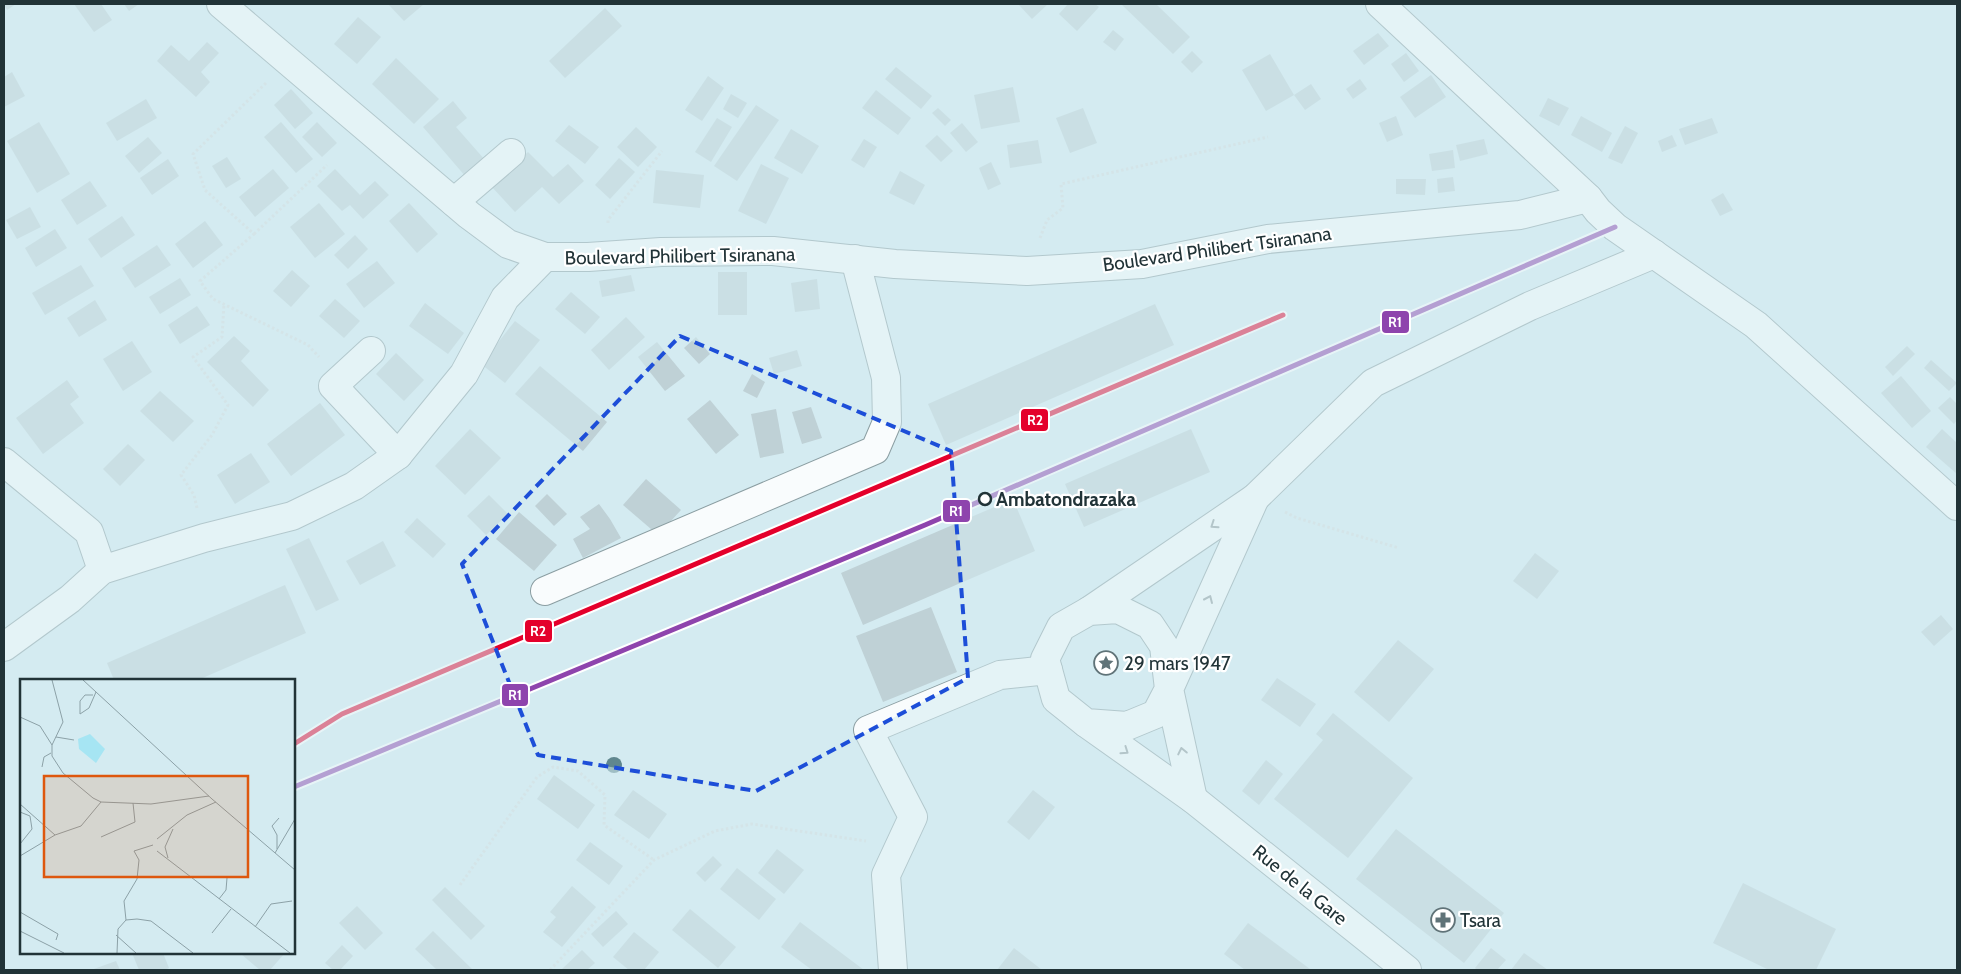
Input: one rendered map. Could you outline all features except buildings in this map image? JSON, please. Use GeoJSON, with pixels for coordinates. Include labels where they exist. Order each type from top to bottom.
{"type":"FeatureCollection","features":[{"type":"Feature","properties":{"kind":"street"},"geometry":{"type":"LineString","coordinates":[[4,647],[70,599],[102,570],[204,538],[292,516],[354,486],[398,455],[464,374],[505,298],[545,257],[508,244],[454,202],[221,4]]}},
{"type":"Feature","properties":{"kind":"street"},"geometry":{"type":"LineString","coordinates":[[1380,4],[1588,198],[1598,211],[1615,227],[1756,324],[1957,506]]}},
{"type":"Feature","properties":{"kind":"street"},"geometry":{"type":"LineString","coordinates":[[454,202],[511,153]]}},
{"type":"Feature","properties":{"kind":"street","name":"Boulevard Philibert Tsiranana"},"geometry":{"type":"LineString","coordinates":[[545,257],[606,256],[661,252],[773,251],[895,264],[1027,271],[1142,264],[1268,239],[1520,215],[1588,198]]}},
{"type":"Feature","properties":{"kind":"street"},"geometry":{"type":"LineString","coordinates":[[1255,498],[1156,714],[1127,726],[1086,723],[1056,699],[1045,659],[1061,626],[1089,611],[1255,498],[1372,383],[1530,306],[1654,254]]}},
{"type":"Feature","properties":{"kind":"street"},"geometry":{"type":"LineString","coordinates":[[545,591],[875,450],[887,422],[886,378],[855,259]]}},
{"type":"Feature","properties":{"kind":"street"},"geometry":{"type":"LineString","coordinates":[[370,351],[333,386],[398,455]]}},
{"type":"Feature","properties":{"kind":"street"},"geometry":{"type":"LineString","coordinates":[[4,462],[89,532],[102,570]]}},
{"type":"Feature","properties":{"kind":"street"},"geometry":{"type":"LineString","coordinates":[[1089,611],[1118,609],[1150,625],[1164,646],[1169,689],[1193,799]]}},
{"type":"Feature","properties":{"kind":"street"},"geometry":{"type":"LineString","coordinates":[[893,970],[886,875],[912,817],[868,730],[1000,675],[1048,670]]}},
{"type":"Feature","properties":{"kind":"street","name":"Rue de la Gare"},"geometry":{"type":"LineString","coordinates":[[1086,723],[1193,799],[1407,970]]}},
{"type":"Feature","properties":{"kind":"path"},"geometry":{"type":"LineString","coordinates":[[254,234],[205,190],[192,154],[289,61]]}},
{"type":"Feature","properties":{"kind":"path"},"geometry":{"type":"LineString","coordinates":[[1027,271],[1047,220],[1062,208],[1061,184],[1268,137]]}},
{"type":"Feature","properties":{"kind":"path"},"geometry":{"type":"LineString","coordinates":[[606,256],[608,220],[662,151]]}},
{"type":"Feature","properties":{"kind":"path"},"geometry":{"type":"LineString","coordinates":[[327,165],[254,234],[200,281],[213,299],[308,345],[339,380]]}},
{"type":"Feature","properties":{"kind":"path"},"geometry":{"type":"LineString","coordinates":[[204,538],[194,495],[181,475],[212,435],[228,405],[193,357],[222,337],[224,304]]}},
{"type":"Feature","properties":{"kind":"path"},"geometry":{"type":"LineString","coordinates":[[1255,498],[1297,518],[1399,548]]}},
{"type":"Feature","properties":{"kind":"path"},"geometry":{"type":"LineString","coordinates":[[460,884],[537,777],[553,767],[578,771],[605,795],[604,825],[654,860]]}},
{"type":"Feature","properties":{"kind":"path"},"geometry":{"type":"LineString","coordinates":[[550,970],[654,860],[715,831],[752,824],[899,846]]}},
{"type":"Feature","properties":{"kind":"highlighted area"},"geometry":{"type":"Polygon","coordinates":[[[680,336],[951,451],[968,678],[756,791],[538,755],[462,564],[680,336]]]}},
{"type":"Feature","properties":{"kind":"railway"},"geometry":{"type":"LineString","coordinates":[[1409,316],[1615,227]]}},
{"type":"Feature","properties":{"kind":"railway"},"geometry":{"type":"LineString","coordinates":[[295,743],[342,714],[1283,315]]}},
{"type":"Feature","properties":{"kind":"transit line","name":"R1"},"geometry":{"type":"LineString","coordinates":[[295,787],[925,525],[1615,227]]}},
{"type":"Feature","properties":{"kind":"transit line","name":"R2"},"geometry":{"type":"LineString","coordinates":[[295,743],[342,714],[1283,315]]}},
{"type":"Feature","properties":{"kind":"place","name":"Ambatondrazaka"},"geometry":{"type":"Point","coordinates":[985,499]}},
{"type":"Feature","properties":{"kind":"place","name":"29 mars 1947"},"geometry":{"type":"Point","coordinates":[1106,663]}},
{"type":"Feature","properties":{"kind":"place","name":"Tsara"},"geometry":{"type":"Point","coordinates":[1443,920]}}]}
